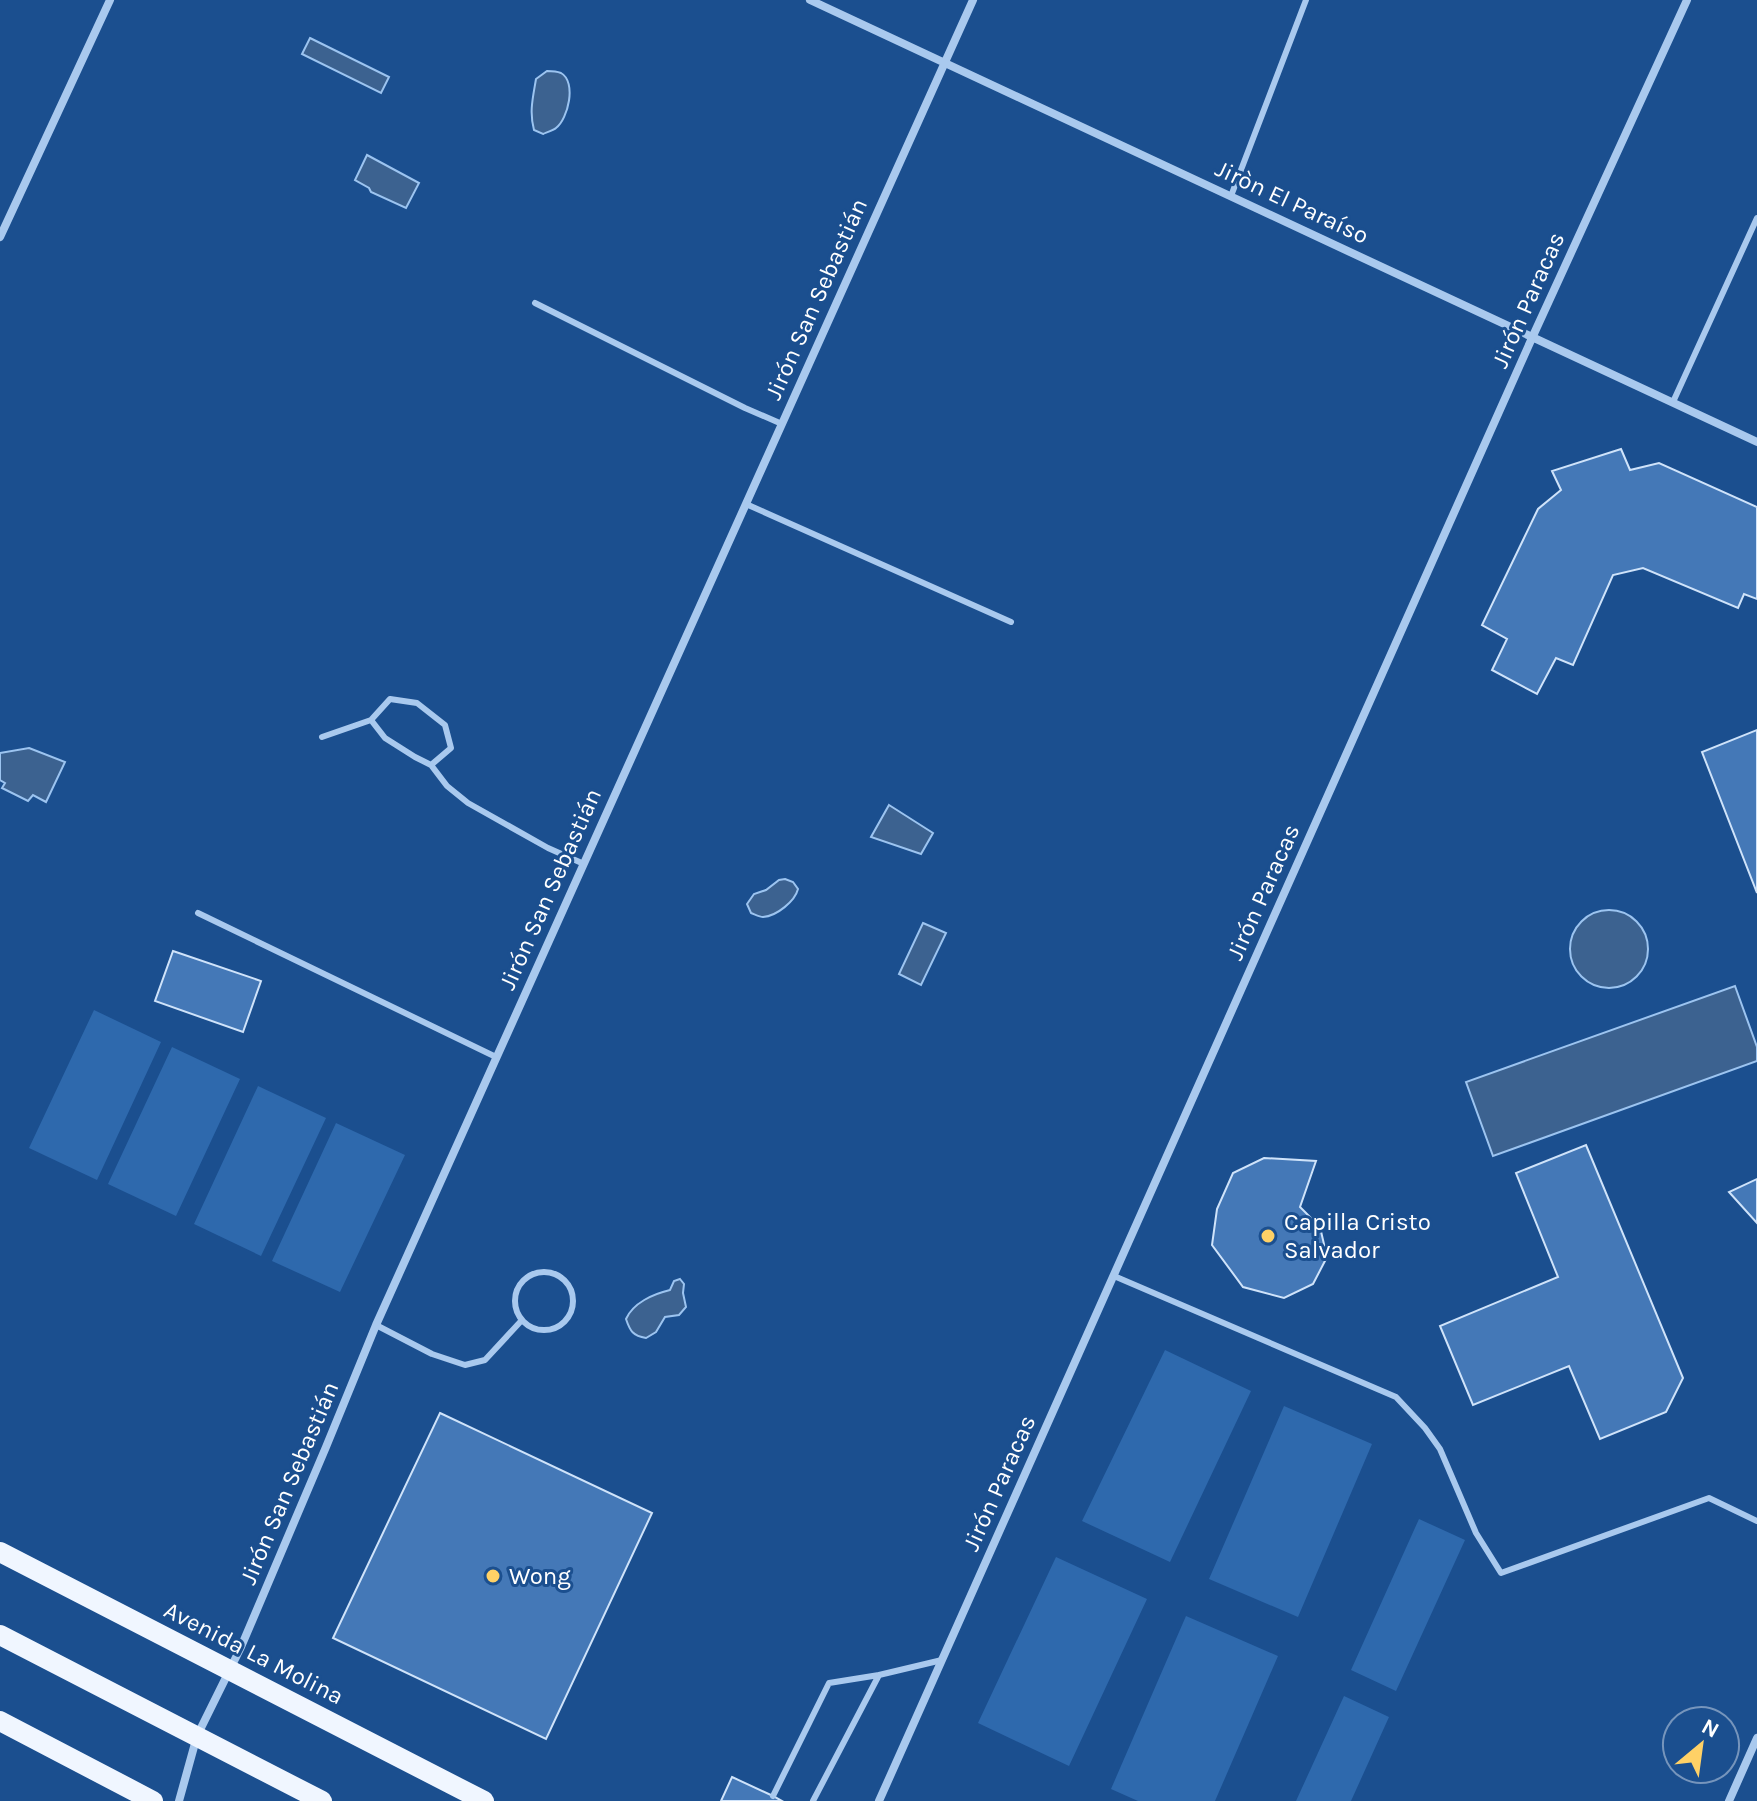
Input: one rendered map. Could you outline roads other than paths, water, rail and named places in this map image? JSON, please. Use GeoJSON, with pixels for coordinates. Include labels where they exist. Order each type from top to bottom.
{"type":"FeatureCollection","features":[{"type":"Feature","properties":{"kind":"main road","name":"Avenida La Molina"},"geometry":{"type":"LineString","coordinates":[[0,1552],[484,1801]]}},
{"type":"Feature","properties":{"kind":"main road"},"geometry":{"type":"LineString","coordinates":[[0,1635],[322,1801]]}},
{"type":"Feature","properties":{"kind":"main road"},"geometry":{"type":"LineString","coordinates":[[0,1721],[153,1801]]}},
{"type":"Feature","properties":{"kind":"street"},"geometry":{"type":"LineString","coordinates":[[0,237],[110,0]]}},
{"type":"Feature","properties":{"kind":"street","name":"Jiròn El Paraíso"},"geometry":{"type":"LineString","coordinates":[[810,0],[1757,442]]}},
{"type":"Feature","properties":{"kind":"street","name":"Jirón San Sebastián"},"geometry":{"type":"LineString","coordinates":[[179,1801],[197,1736],[230,1670],[376,1325],[973,0]]}},
{"type":"Feature","properties":{"kind":"street","name":"Jirón Paracas"},"geometry":{"type":"LineString","coordinates":[[879,1801],[1532,338],[1687,0]]}},
{"type":"Feature","properties":{"kind":"street"},"geometry":{"type":"LineString","coordinates":[[1729,1801],[1756,1741]]}},
{"type":"Feature","properties":{"kind":"lane"},"geometry":{"type":"LineString","coordinates":[[1231,196],[1306,0]]}},
{"type":"Feature","properties":{"kind":"lane"},"geometry":{"type":"LineString","coordinates":[[1673,402],[1757,218]]}},
{"type":"Feature","properties":{"kind":"lane"},"geometry":{"type":"LineString","coordinates":[[535,303],[782,424]]}},
{"type":"Feature","properties":{"kind":"lane"},"geometry":{"type":"LineString","coordinates":[[746,504],[1011,622]]}},
{"type":"Feature","properties":{"kind":"lane"},"geometry":{"type":"LineString","coordinates":[[322,737],[371,720],[390,699],[417,703],[445,725],[451,748],[431,765]]}},
{"type":"Feature","properties":{"kind":"lane"},"geometry":{"type":"LineString","coordinates":[[371,720],[385,738],[431,765],[447,786],[468,803],[548,848],[584,864]]}},
{"type":"Feature","properties":{"kind":"lane"},"geometry":{"type":"LineString","coordinates":[[198,913],[496,1057]]}},
{"type":"Feature","properties":{"kind":"lane"},"geometry":{"type":"LineString","coordinates":[[544,1271],[564,1279],[574,1300],[572,1312],[565,1321],[555,1328],[544,1330],[522,1320],[515,1299],[518,1287],[525,1279],[544,1271]]}},
{"type":"Feature","properties":{"kind":"lane"},"geometry":{"type":"LineString","coordinates":[[1114,1276],[1396,1397],[1440,1449],[1476,1533],[1501,1573],[1709,1498],[1757,1521]]}},
{"type":"Feature","properties":{"kind":"lane"},"geometry":{"type":"LineString","coordinates":[[376,1325],[432,1354],[465,1365],[485,1360],[522,1320]]}},
{"type":"Feature","properties":{"kind":"lane"},"geometry":{"type":"LineString","coordinates":[[773,1796],[829,1683],[942,1660]]}},
{"type":"Feature","properties":{"kind":"lane"},"geometry":{"type":"LineString","coordinates":[[813,1801],[879,1675]]}},
{"type":"Feature","properties":{"kind":"place","name":"Capilla Cristo Salvador"},"geometry":{"type":"Point","coordinates":[1268,1236]}},
{"type":"Feature","properties":{"kind":"place","name":"Wong"},"geometry":{"type":"Point","coordinates":[493,1576]}}]}
